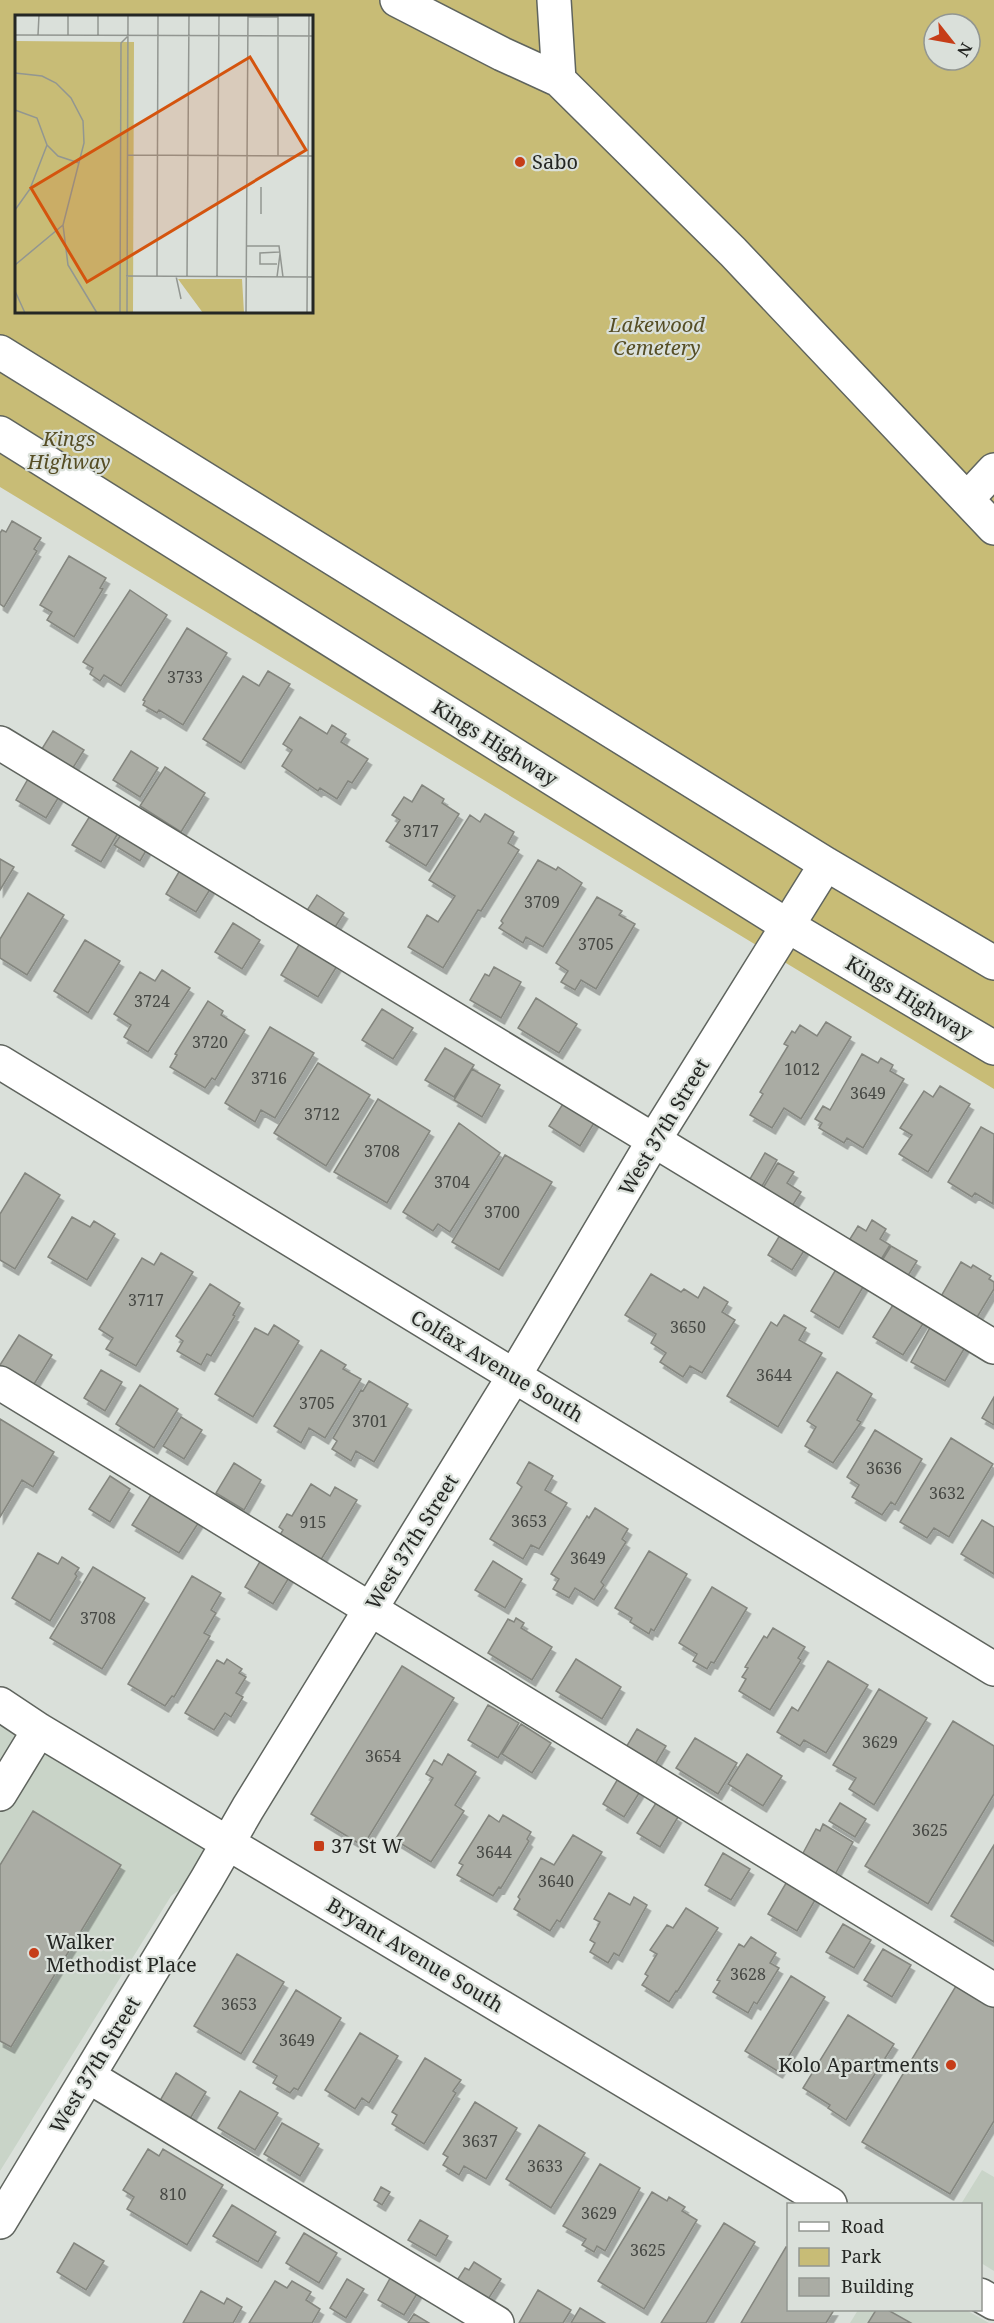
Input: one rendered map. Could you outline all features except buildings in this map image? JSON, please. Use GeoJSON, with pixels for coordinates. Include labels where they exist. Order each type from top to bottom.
{"type":"FeatureCollection","features":[{"type":"Feature","properties":{"kind":"street"},"geometry":{"type":"LineString","coordinates":[[397,0],[502,54],[559,80],[733,252],[994,528]]}},
{"type":"Feature","properties":{"kind":"street"},"geometry":{"type":"LineString","coordinates":[[554,0],[559,80]]}},
{"type":"Feature","properties":{"kind":"street"},"geometry":{"type":"LineString","coordinates":[[0,352],[826,864],[994,963]]}},
{"type":"Feature","properties":{"kind":"street","name":"Kings Highway"},"geometry":{"type":"LineString","coordinates":[[0,433],[788,926],[994,1048]]}},
{"type":"Feature","properties":{"kind":"street"},"geometry":{"type":"LineString","coordinates":[[968,499],[994,470]]}},
{"type":"Feature","properties":{"kind":"street"},"geometry":{"type":"LineString","coordinates":[[0,743],[994,1347]]}},
{"type":"Feature","properties":{"kind":"street","name":"West 37th Street"},"geometry":{"type":"LineString","coordinates":[[0,2222],[370,1609],[514,1376],[654,1140],[826,864]]}},
{"type":"Feature","properties":{"kind":"street","name":"Colfax Avenue South"},"geometry":{"type":"LineString","coordinates":[[0,1062],[994,1669]]}},
{"type":"Feature","properties":{"kind":"street"},"geometry":{"type":"LineString","coordinates":[[0,1383],[994,1990]]}},
{"type":"Feature","properties":{"kind":"street","name":"Bryant Avenue South"},"geometry":{"type":"LineString","coordinates":[[0,1704],[39,1730],[827,2203]]}},
{"type":"Feature","properties":{"kind":"street"},"geometry":{"type":"LineString","coordinates":[[0,1794],[39,1730]]}},
{"type":"Feature","properties":{"kind":"street"},"geometry":{"type":"LineString","coordinates":[[88,2076],[497,2323]]}},
{"type":"Feature","properties":{"kind":"shaded area"},"geometry":{"type":"Polygon","coordinates":[[[0,1720],[201,1844],[206,1851],[182,1888],[171,1896],[0,2171],[0,1720]]]}},
{"type":"Feature","properties":{"kind":"shaded area"},"geometry":{"type":"Polygon","coordinates":[[[982,2170],[994,2177],[994,2271],[982,2264],[982,2203],[962,2203],[982,2170]]]}},
{"type":"Feature","properties":{"kind":"shaded area"},"geometry":{"type":"Polygon","coordinates":[[[857,2311],[968,2311],[989,2323],[850,2323],[857,2311]]]}},
{"type":"Feature","properties":{"kind":"green space","name":"Lakewood Cemetery"},"geometry":{"type":"Polygon","coordinates":[[[0,0],[994,0],[994,1089],[0,487],[0,0]]]}},
{"type":"Feature","properties":{"kind":"place","name":"Sabo"},"geometry":{"type":"Point","coordinates":[520,162]}},
{"type":"Feature","properties":{"kind":"place","name":"37 St W"},"geometry":{"type":"Point","coordinates":[319,1846]}},
{"type":"Feature","properties":{"kind":"place","name":"Walker Methodist Place"},"geometry":{"type":"Point","coordinates":[34,1953]}},
{"type":"Feature","properties":{"kind":"place","name":"Kolo Apartments"},"geometry":{"type":"Point","coordinates":[951,2065]}}]}
